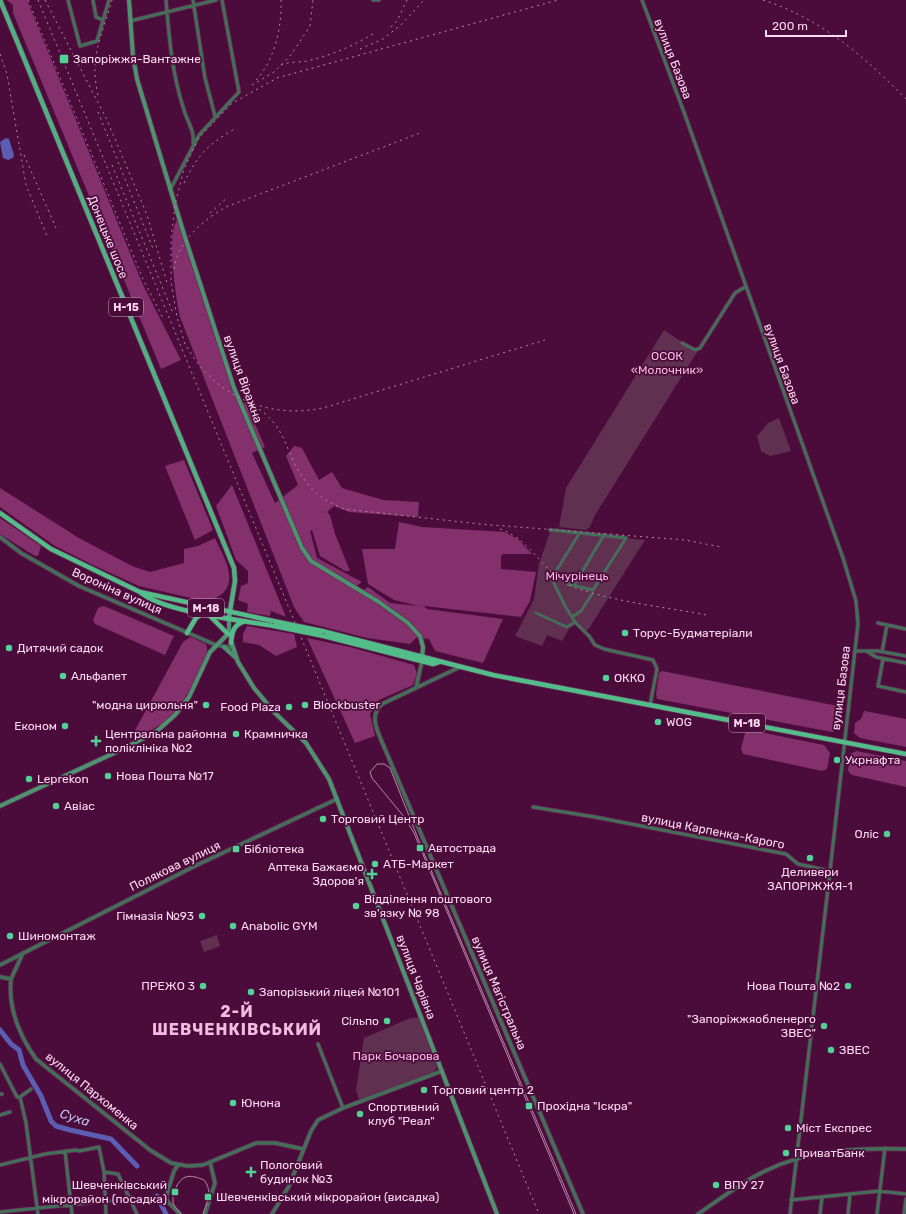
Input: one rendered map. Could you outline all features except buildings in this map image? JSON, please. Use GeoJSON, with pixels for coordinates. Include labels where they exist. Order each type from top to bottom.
{"type":"FeatureCollection","features":[{"type":"Feature","properties":{"kind":"highway","name":"М-18"},"geometry":{"type":"LineString","coordinates":[[0,512],[51,549],[140,592],[247,621],[273,623]]}},
{"type":"Feature","properties":{"kind":"highway","name":"М-18"},"geometry":{"type":"LineString","coordinates":[[140,592],[148,599],[159,603],[205,613],[229,615],[273,623],[422,658],[435,659],[440,662],[460,667],[843,743],[906,754]]}},
{"type":"Feature","properties":{"kind":"highway"},"geometry":{"type":"LineString","coordinates":[[182,608],[191,614],[193,624]]}},
{"type":"Feature","properties":{"kind":"highway"},"geometry":{"type":"LineString","coordinates":[[187,633],[198,615],[205,613],[228,634]]}},
{"type":"Feature","properties":{"kind":"highway"},"geometry":{"type":"LineString","coordinates":[[231,643],[233,630],[236,625],[247,621]]}},
{"type":"Feature","properties":{"kind":"main road","name":"Донецьке шосе"},"geometry":{"type":"LineString","coordinates":[[0,0],[234,568],[235,581],[229,615]]}},
{"type":"Feature","properties":{"kind":"main road","name":"вулиця Віражна"},"geometry":{"type":"LineString","coordinates":[[129,0],[137,79],[170,190],[234,388],[302,548],[311,561],[379,602],[408,623],[420,636],[422,658]]}},
{"type":"Feature","properties":{"kind":"main road"},"geometry":{"type":"LineString","coordinates":[[0,806],[125,748],[157,730],[175,716],[189,697],[210,652],[228,634],[229,615]]}},
{"type":"Feature","properties":{"kind":"main road","name":"вулиця Чарівна"},"geometry":{"type":"LineString","coordinates":[[228,634],[238,662],[254,688],[268,706],[306,743],[321,765],[337,799],[497,1214]]}},
{"type":"Feature","properties":{"kind":"main road"},"geometry":{"type":"LineString","coordinates":[[224,647],[238,662]]}},
{"type":"Feature","properties":{"kind":"street"},"geometry":{"type":"LineString","coordinates":[[68,0],[80,46],[97,41],[109,0]]}},
{"type":"Feature","properties":{"kind":"street"},"geometry":{"type":"LineString","coordinates":[[92,0],[96,17],[103,20]]}},
{"type":"Feature","properties":{"kind":"street"},"geometry":{"type":"LineString","coordinates":[[166,0],[171,52],[178,90],[193,134],[192,145]]}},
{"type":"Feature","properties":{"kind":"street"},"geometry":{"type":"LineString","coordinates":[[193,0],[205,78],[215,116]]}},
{"type":"Feature","properties":{"kind":"street"},"geometry":{"type":"LineString","coordinates":[[130,21],[216,0]]}},
{"type":"Feature","properties":{"kind":"street"},"geometry":{"type":"LineString","coordinates":[[170,190],[192,145],[215,116],[236,96],[239,90],[222,0]]}},
{"type":"Feature","properties":{"kind":"street"},"geometry":{"type":"LineString","coordinates":[[373,0],[379,0]]}},
{"type":"Feature","properties":{"kind":"street","name":"вулиця Базова"},"geometry":{"type":"LineString","coordinates":[[642,0],[685,115],[745,287],[843,558],[858,612],[855,651],[843,743]]}},
{"type":"Feature","properties":{"kind":"street"},"geometry":{"type":"LineString","coordinates":[[193,134],[199,135]]}},
{"type":"Feature","properties":{"kind":"street"},"geometry":{"type":"LineString","coordinates":[[682,343],[695,350],[700,348],[735,293],[745,287]]}},
{"type":"Feature","properties":{"kind":"street"},"geometry":{"type":"LineString","coordinates":[[550,530],[626,538],[593,590],[568,584],[555,574]]}},
{"type":"Feature","properties":{"kind":"street"},"geometry":{"type":"LineString","coordinates":[[579,534],[555,574],[553,581],[557,593],[575,622],[599,647],[653,660],[657,669],[650,705]]}},
{"type":"Feature","properties":{"kind":"street"},"geometry":{"type":"LineString","coordinates":[[574,585],[604,536]]}},
{"type":"Feature","properties":{"kind":"street","name":"Вороніна вулиця"},"geometry":{"type":"LineString","coordinates":[[0,538],[21,553],[79,586],[216,645],[233,648]]}},
{"type":"Feature","properties":{"kind":"street"},"geometry":{"type":"LineString","coordinates":[[572,617],[581,611],[592,594]]}},
{"type":"Feature","properties":{"kind":"street"},"geometry":{"type":"LineString","coordinates":[[536,613],[567,627],[575,622]]}},
{"type":"Feature","properties":{"kind":"street"},"geometry":{"type":"LineString","coordinates":[[878,623],[906,629]]}},
{"type":"Feature","properties":{"kind":"street"},"geometry":{"type":"LineString","coordinates":[[882,652],[886,625]]}},
{"type":"Feature","properties":{"kind":"street"},"geometry":{"type":"LineString","coordinates":[[855,651],[882,652],[906,656]]}},
{"type":"Feature","properties":{"kind":"street"},"geometry":{"type":"LineString","coordinates":[[868,652],[871,655],[883,659],[906,663]]}},
{"type":"Feature","properties":{"kind":"street","name":"вулиця Віражна"},"geometry":{"type":"LineString","coordinates":[[415,689],[422,658]]}},
{"type":"Feature","properties":{"kind":"street"},"geometry":{"type":"LineString","coordinates":[[883,659],[878,686],[906,692]]}},
{"type":"Feature","properties":{"kind":"street","name":"вулиця Магістральна"},"geometry":{"type":"LineString","coordinates":[[460,667],[387,701],[379,707],[375,713],[377,729],[583,1214]]}},
{"type":"Feature","properties":{"kind":"street"},"geometry":{"type":"LineString","coordinates":[[790,1214],[833,849],[843,743]]}},
{"type":"Feature","properties":{"kind":"street","name":"Полякова вулиця"},"geometry":{"type":"LineString","coordinates":[[0,965],[190,868],[337,799]]}},
{"type":"Feature","properties":{"kind":"street","name":"вулиця Карпенка-Карого"},"geometry":{"type":"LineString","coordinates":[[533,807],[595,817],[786,854],[798,864],[830,871]]}},
{"type":"Feature","properties":{"kind":"street"},"geometry":{"type":"LineString","coordinates":[[0,977],[11,979],[23,953]]}},
{"type":"Feature","properties":{"kind":"street","name":"вулиця Пархоменка"},"geometry":{"type":"LineString","coordinates":[[11,979],[10,994],[13,1013],[25,1043],[36,1059],[150,1150],[171,1163],[178,1165]]}},
{"type":"Feature","properties":{"kind":"street"},"geometry":{"type":"LineString","coordinates":[[318,1044],[343,1108]]}},
{"type":"Feature","properties":{"kind":"street"},"geometry":{"type":"LineString","coordinates":[[0,1064],[16,1095],[20,1097],[26,1123],[38,1214]]}},
{"type":"Feature","properties":{"kind":"street"},"geometry":{"type":"LineString","coordinates":[[272,1214],[289,1186],[303,1149],[318,1120],[343,1108],[442,1071]]}},
{"type":"Feature","properties":{"kind":"street"},"geometry":{"type":"LineString","coordinates":[[20,1097],[31,1089]]}},
{"type":"Feature","properties":{"kind":"street"},"geometry":{"type":"LineString","coordinates":[[0,1115],[10,1112]]}},
{"type":"Feature","properties":{"kind":"street"},"geometry":{"type":"LineString","coordinates":[[180,1214],[168,1202],[166,1196],[178,1165],[196,1166],[256,1144],[275,1143],[303,1149]]}},
{"type":"Feature","properties":{"kind":"street"},"geometry":{"type":"LineString","coordinates":[[0,1165],[65,1151],[79,1151],[99,1147],[104,1172],[106,1214]]}},
{"type":"Feature","properties":{"kind":"street"},"geometry":{"type":"LineString","coordinates":[[698,1214],[757,1175],[796,1159],[832,1151],[859,1148],[906,1149]]}},
{"type":"Feature","properties":{"kind":"street"},"geometry":{"type":"LineString","coordinates":[[876,1214],[885,1148]]}},
{"type":"Feature","properties":{"kind":"street"},"geometry":{"type":"LineString","coordinates":[[65,1151],[72,1214]]}},
{"type":"Feature","properties":{"kind":"street"},"geometry":{"type":"LineString","coordinates":[[206,1214],[215,1183],[210,1162]]}},
{"type":"Feature","properties":{"kind":"street"},"geometry":{"type":"LineString","coordinates":[[104,1172],[118,1174],[137,1214]]}},
{"type":"Feature","properties":{"kind":"street"},"geometry":{"type":"LineString","coordinates":[[792,1200],[879,1191],[906,1194]]}},
{"type":"Feature","properties":{"kind":"street"},"geometry":{"type":"LineString","coordinates":[[848,1214],[850,1194]]}},
{"type":"Feature","properties":{"kind":"street"},"geometry":{"type":"LineString","coordinates":[[0,1212],[106,1201],[119,1202],[129,1196]]}},
{"type":"Feature","properties":{"kind":"street"},"geometry":{"type":"LineString","coordinates":[[820,1214],[822,1197]]}},
{"type":"Feature","properties":{"kind":"street"},"geometry":{"type":"LineString","coordinates":[[904,1214],[906,1200]]}},
{"type":"Feature","properties":{"kind":"green space","name":"ОСОК «Молочник»"},"geometry":{"type":"Polygon","coordinates":[[[664,330],[697,352],[595,515],[590,527],[586,530],[559,527],[566,488],[664,330]]]}},
{"type":"Feature","properties":{"kind":"green space"},"geometry":{"type":"Polygon","coordinates":[[[779,418],[791,451],[770,456],[761,451],[757,436],[768,423],[779,418]]]}},
{"type":"Feature","properties":{"kind":"green space","name":"Мічурінець"},"geometry":{"type":"Polygon","coordinates":[[[550,532],[645,540],[588,630],[585,630],[577,622],[570,627],[562,641],[547,635],[542,646],[515,636],[534,599],[539,564],[550,532]]]}},
{"type":"Feature","properties":{"kind":"green space"},"geometry":{"type":"Polygon","coordinates":[[[217,935],[220,946],[204,952],[200,941],[217,935]]]}},
{"type":"Feature","properties":{"kind":"green space","name":"Парк Бочарова"},"geometry":{"type":"Polygon","coordinates":[[[419,1017],[437,1067],[435,1071],[359,1100],[356,1090],[364,1038],[408,1019],[419,1017]]]}},
{"type":"Feature","properties":{"kind":"shaded area"},"geometry":{"type":"Polygon","coordinates":[[[7,0],[27,0],[143,285],[181,360],[161,369],[13,13],[13,5],[7,0]]]}},
{"type":"Feature","properties":{"kind":"shaded area"},"geometry":{"type":"Polygon","coordinates":[[[6,138],[9,139],[14,155],[13,158],[8,160],[3,158],[0,142],[6,138]]]}},
{"type":"Feature","properties":{"kind":"shaded area"},"geometry":{"type":"Polygon","coordinates":[[[177,220],[183,231],[240,403],[246,403],[265,447],[252,453],[275,503],[298,485],[286,456],[294,446],[302,448],[319,480],[332,472],[342,488],[383,500],[419,502],[418,517],[349,512],[334,506],[327,512],[330,515],[335,534],[350,571],[345,571],[320,556],[312,530],[310,531],[317,558],[362,582],[355,587],[361,592],[368,587],[390,603],[419,606],[394,600],[368,584],[362,549],[395,549],[399,522],[422,527],[504,532],[518,539],[532,554],[503,554],[501,556],[501,569],[536,572],[530,601],[521,617],[424,606],[427,609],[503,619],[483,663],[435,651],[429,639],[416,638],[410,644],[367,638],[304,622],[294,607],[180,317],[174,282],[172,253],[172,240],[177,220]]]}},
{"type":"Feature","properties":{"kind":"shaded area"},"geometry":{"type":"Polygon","coordinates":[[[184,460],[213,530],[195,540],[165,466],[184,460]]]}},
{"type":"Feature","properties":{"kind":"shaded area"},"geometry":{"type":"Polygon","coordinates":[[[232,485],[286,617],[271,611],[270,616],[247,612],[248,604],[238,600],[241,586],[248,583],[248,571],[236,560],[216,506],[232,485]]]}},
{"type":"Feature","properties":{"kind":"shaded area"},"geometry":{"type":"Polygon","coordinates":[[[0,488],[79,538],[132,566],[150,572],[184,563],[184,549],[198,546],[215,538],[228,566],[229,581],[227,588],[222,594],[208,602],[139,586],[55,546],[0,507],[0,488]]]}},
{"type":"Feature","properties":{"kind":"shaded area"},"geometry":{"type":"Polygon","coordinates":[[[0,518],[41,546],[38,556],[35,556],[0,534],[0,518]]]}},
{"type":"Feature","properties":{"kind":"shaded area"},"geometry":{"type":"Polygon","coordinates":[[[104,606],[174,636],[165,655],[95,624],[93,620],[98,608],[104,606]]]}},
{"type":"Feature","properties":{"kind":"shaded area"},"geometry":{"type":"Polygon","coordinates":[[[247,626],[294,634],[297,647],[276,656],[259,645],[243,642],[243,634],[247,626]]]}},
{"type":"Feature","properties":{"kind":"shaded area"},"geometry":{"type":"Polygon","coordinates":[[[190,637],[206,644],[207,650],[201,670],[195,682],[170,717],[136,739],[133,734],[183,642],[190,637]]]}},
{"type":"Feature","properties":{"kind":"shaded area"},"geometry":{"type":"Polygon","coordinates":[[[307,638],[350,647],[414,665],[417,674],[413,685],[379,700],[370,714],[375,736],[355,743],[307,638]]]}},
{"type":"Feature","properties":{"kind":"shaded area"},"geometry":{"type":"Polygon","coordinates":[[[662,671],[843,707],[840,728],[832,732],[657,699],[656,694],[659,673],[662,671]]]}},
{"type":"Feature","properties":{"kind":"shaded area"},"geometry":{"type":"Polygon","coordinates":[[[864,711],[906,719],[906,747],[860,738],[854,733],[855,723],[861,719],[864,711]]]}},
{"type":"Feature","properties":{"kind":"shaded area"},"geometry":{"type":"Polygon","coordinates":[[[750,730],[824,745],[830,753],[827,769],[822,771],[743,754],[741,749],[745,733],[750,730]]]}},
{"type":"Feature","properties":{"kind":"shaded area"},"geometry":{"type":"Polygon","coordinates":[[[857,751],[906,761],[906,787],[852,775],[848,771],[850,754],[857,751]]]}},
{"type":"Feature","properties":{"kind":"waterway","name":"Суха"},"geometry":{"type":"LineString","coordinates":[[0,1030],[11,1044],[19,1050],[23,1065],[41,1096],[51,1121],[56,1126],[111,1139],[137,1166]]}},
{"type":"Feature","properties":{"kind":"waterway","name":"Суха"},"geometry":{"type":"LineString","coordinates":[[157,1196],[166,1214]]}},
{"type":"Feature","properties":{"kind":"tram line"},"geometry":{"type":"LineString","coordinates":[[574,1214],[414,833],[405,818],[372,778],[370,772],[377,764],[384,764],[390,768],[423,851],[576,1214]]}},
{"type":"Feature","properties":{"kind":"tram line"},"geometry":{"type":"LineString","coordinates":[[181,1214],[174,1205],[173,1195],[180,1181],[183,1178],[190,1176],[204,1180],[207,1184],[209,1192],[203,1214]]}},
{"type":"Feature","properties":{"kind":"railway"},"geometry":{"type":"LineString","coordinates":[[28,0],[143,279],[164,320]]}},
{"type":"Feature","properties":{"kind":"railway"},"geometry":{"type":"LineString","coordinates":[[38,0],[539,1214]]}},
{"type":"Feature","properties":{"kind":"railway"},"geometry":{"type":"LineString","coordinates":[[45,0],[107,120],[147,215],[168,286]]}},
{"type":"Feature","properties":{"kind":"railway"},"geometry":{"type":"LineString","coordinates":[[98,95],[95,69],[96,58],[112,0]]}},
{"type":"Feature","properties":{"kind":"railway"},"geometry":{"type":"LineString","coordinates":[[256,80],[263,72],[273,53],[279,31],[281,0]]}},
{"type":"Feature","properties":{"kind":"railway"},"geometry":{"type":"LineString","coordinates":[[252,85],[274,72],[291,55],[310,26],[313,0]]}},
{"type":"Feature","properties":{"kind":"railway"},"geometry":{"type":"LineString","coordinates":[[391,27],[397,21],[407,0]]}},
{"type":"Feature","properties":{"kind":"railway"},"geometry":{"type":"LineString","coordinates":[[360,49],[383,39],[402,24],[424,0]]}},
{"type":"Feature","properties":{"kind":"railway"},"geometry":{"type":"LineString","coordinates":[[185,344],[177,317],[171,282],[171,239],[175,205],[184,169],[198,139],[231,104],[277,78],[558,0]]}},
{"type":"Feature","properties":{"kind":"railway"},"geometry":{"type":"LineString","coordinates":[[763,0],[804,17],[840,40],[874,68],[906,99]]}},
{"type":"Feature","properties":{"kind":"railway"},"geometry":{"type":"LineString","coordinates":[[281,65],[307,61],[337,52],[376,32]]}},
{"type":"Feature","properties":{"kind":"railway"},"geometry":{"type":"LineString","coordinates":[[0,54],[7,74],[26,185],[47,236]]}},
{"type":"Feature","properties":{"kind":"railway"},"geometry":{"type":"LineString","coordinates":[[98,112],[154,251]]}},
{"type":"Feature","properties":{"kind":"railway"},"geometry":{"type":"LineString","coordinates":[[184,183],[193,165],[209,146],[233,130]]}},
{"type":"Feature","properties":{"kind":"railway"},"geometry":{"type":"LineString","coordinates":[[174,269],[176,259],[181,249],[193,232],[209,218],[226,207],[420,133]]}},
{"type":"Feature","properties":{"kind":"railway"},"geometry":{"type":"LineString","coordinates":[[24,155],[56,228]]}},
{"type":"Feature","properties":{"kind":"railway"},"geometry":{"type":"LineString","coordinates":[[112,165],[173,313]]}},
{"type":"Feature","properties":{"kind":"railway"},"geometry":{"type":"LineString","coordinates":[[210,213],[228,197]]}},
{"type":"Feature","properties":{"kind":"railway"},"geometry":{"type":"LineString","coordinates":[[187,347],[199,365],[214,380],[230,392],[248,402],[267,408],[288,411],[309,410],[330,406],[545,340]]}},
{"type":"Feature","properties":{"kind":"railway"},"geometry":{"type":"LineString","coordinates":[[249,403],[263,412],[272,421],[284,440],[299,472],[307,483],[324,499],[344,509],[480,524],[685,540],[721,547]]}},
{"type":"Feature","properties":{"kind":"railway"},"geometry":{"type":"LineString","coordinates":[[500,529],[520,540],[558,577],[574,587],[623,601],[707,615]]}},
{"type":"Feature","properties":{"kind":"place","name":"Запоріжжя-Вантажне"},"geometry":{"type":"Point","coordinates":[64,59]}},
{"type":"Feature","properties":{"kind":"place","name":"Торус-Будматеріали"},"geometry":{"type":"Point","coordinates":[625,633]}},
{"type":"Feature","properties":{"kind":"place","name":"Дитячий садок"},"geometry":{"type":"Point","coordinates":[9,648]}},
{"type":"Feature","properties":{"kind":"place","name":"Альфапет"},"geometry":{"type":"Point","coordinates":[63,676]}},
{"type":"Feature","properties":{"kind":"place","name":"ОККО"},"geometry":{"type":"Point","coordinates":[606,678]}},
{"type":"Feature","properties":{"kind":"place","name":"\"модна цирюльня\""},"geometry":{"type":"Point","coordinates":[206,705]}},
{"type":"Feature","properties":{"kind":"place","name":"Blockbuster"},"geometry":{"type":"Point","coordinates":[305,705]}},
{"type":"Feature","properties":{"kind":"place","name":"Food Plaza"},"geometry":{"type":"Point","coordinates":[289,707]}},
{"type":"Feature","properties":{"kind":"place","name":"WOG"},"geometry":{"type":"Point","coordinates":[658,722]}},
{"type":"Feature","properties":{"kind":"place","name":"Економ"},"geometry":{"type":"Point","coordinates":[65,726]}},
{"type":"Feature","properties":{"kind":"place","name":"Крамничка"},"geometry":{"type":"Point","coordinates":[236,734]}},
{"type":"Feature","properties":{"kind":"place","name":"Центральна районна поліклініка №2"},"geometry":{"type":"Point","coordinates":[96,741]}},
{"type":"Feature","properties":{"kind":"place","name":"Укрнафта"},"geometry":{"type":"Point","coordinates":[837,760]}},
{"type":"Feature","properties":{"kind":"place","name":"Нова Пошта №17"},"geometry":{"type":"Point","coordinates":[108,776]}},
{"type":"Feature","properties":{"kind":"place","name":"Leprekon"},"geometry":{"type":"Point","coordinates":[29,779]}},
{"type":"Feature","properties":{"kind":"place","name":"Авіас"},"geometry":{"type":"Point","coordinates":[56,806]}},
{"type":"Feature","properties":{"kind":"place","name":"Торговий Центр"},"geometry":{"type":"Point","coordinates":[323,819]}},
{"type":"Feature","properties":{"kind":"place","name":"Оліс"},"geometry":{"type":"Point","coordinates":[887,834]}},
{"type":"Feature","properties":{"kind":"place","name":"Автострада"},"geometry":{"type":"Point","coordinates":[420,848]}},
{"type":"Feature","properties":{"kind":"place","name":"Бібліотека"},"geometry":{"type":"Point","coordinates":[236,849]}},
{"type":"Feature","properties":{"kind":"place","name":"Деливери ЗАПОРІЖЖЯ-1"},"geometry":{"type":"Point","coordinates":[810,858]}},
{"type":"Feature","properties":{"kind":"place","name":"АТБ-Маркет"},"geometry":{"type":"Point","coordinates":[375,864]}},
{"type":"Feature","properties":{"kind":"place","name":"Аптека Бажаємо Здоров'я"},"geometry":{"type":"Point","coordinates":[372,874]}},
{"type":"Feature","properties":{"kind":"place","name":"Відділення поштового зв'язку № 98"},"geometry":{"type":"Point","coordinates":[356,906]}},
{"type":"Feature","properties":{"kind":"place","name":"Гімназія №93"},"geometry":{"type":"Point","coordinates":[202,916]}},
{"type":"Feature","properties":{"kind":"place","name":"Anabolic GYM"},"geometry":{"type":"Point","coordinates":[233,926]}},
{"type":"Feature","properties":{"kind":"place","name":"Шиномонтаж"},"geometry":{"type":"Point","coordinates":[10,936]}},
{"type":"Feature","properties":{"kind":"place","name":"ПРЕЖО 3"},"geometry":{"type":"Point","coordinates":[203,986]}},
{"type":"Feature","properties":{"kind":"place","name":"Нова Пошта №2"},"geometry":{"type":"Point","coordinates":[848,986]}},
{"type":"Feature","properties":{"kind":"place","name":"Запорізький ліцей №101"},"geometry":{"type":"Point","coordinates":[251,992]}},
{"type":"Feature","properties":{"kind":"place","name":"Сільпо"},"geometry":{"type":"Point","coordinates":[387,1021]}},
{"type":"Feature","properties":{"kind":"place","name":"\"Запоріжжяобленерго ЗВЕС\""},"geometry":{"type":"Point","coordinates":[824,1026]}},
{"type":"Feature","properties":{"kind":"place","name":"ЗВЕС"},"geometry":{"type":"Point","coordinates":[831,1050]}},
{"type":"Feature","properties":{"kind":"place","name":"Торговий центр 2"},"geometry":{"type":"Point","coordinates":[424,1090]}},
{"type":"Feature","properties":{"kind":"place","name":"Юнона"},"geometry":{"type":"Point","coordinates":[233,1103]}},
{"type":"Feature","properties":{"kind":"place","name":"Прохідна \"Іскра\""},"geometry":{"type":"Point","coordinates":[529,1106]}},
{"type":"Feature","properties":{"kind":"place","name":"Спортивний клуб \"Реал\""},"geometry":{"type":"Point","coordinates":[360,1114]}},
{"type":"Feature","properties":{"kind":"place","name":"Мiст Експрес"},"geometry":{"type":"Point","coordinates":[788,1128]}},
{"type":"Feature","properties":{"kind":"place","name":"ПриватБанк"},"geometry":{"type":"Point","coordinates":[786,1153]}},
{"type":"Feature","properties":{"kind":"place","name":"Пологовий будинок №3"},"geometry":{"type":"Point","coordinates":[251,1172]}},
{"type":"Feature","properties":{"kind":"place","name":"ВПУ 27"},"geometry":{"type":"Point","coordinates":[716,1185]}},
{"type":"Feature","properties":{"kind":"place","name":"Шевченківський мікрорайон (посадка)"},"geometry":{"type":"Point","coordinates":[175,1192]}},
{"type":"Feature","properties":{"kind":"place","name":"Шевченківський мікрорайон (висадка)"},"geometry":{"type":"Point","coordinates":[208,1197]}},
{"type":"Feature","properties":{"kind":"district","name":"2-Й ШЕВЧЕНКІВСЬКИЙ"},"geometry":{"type":"Point","coordinates":[237,1020]}}]}
